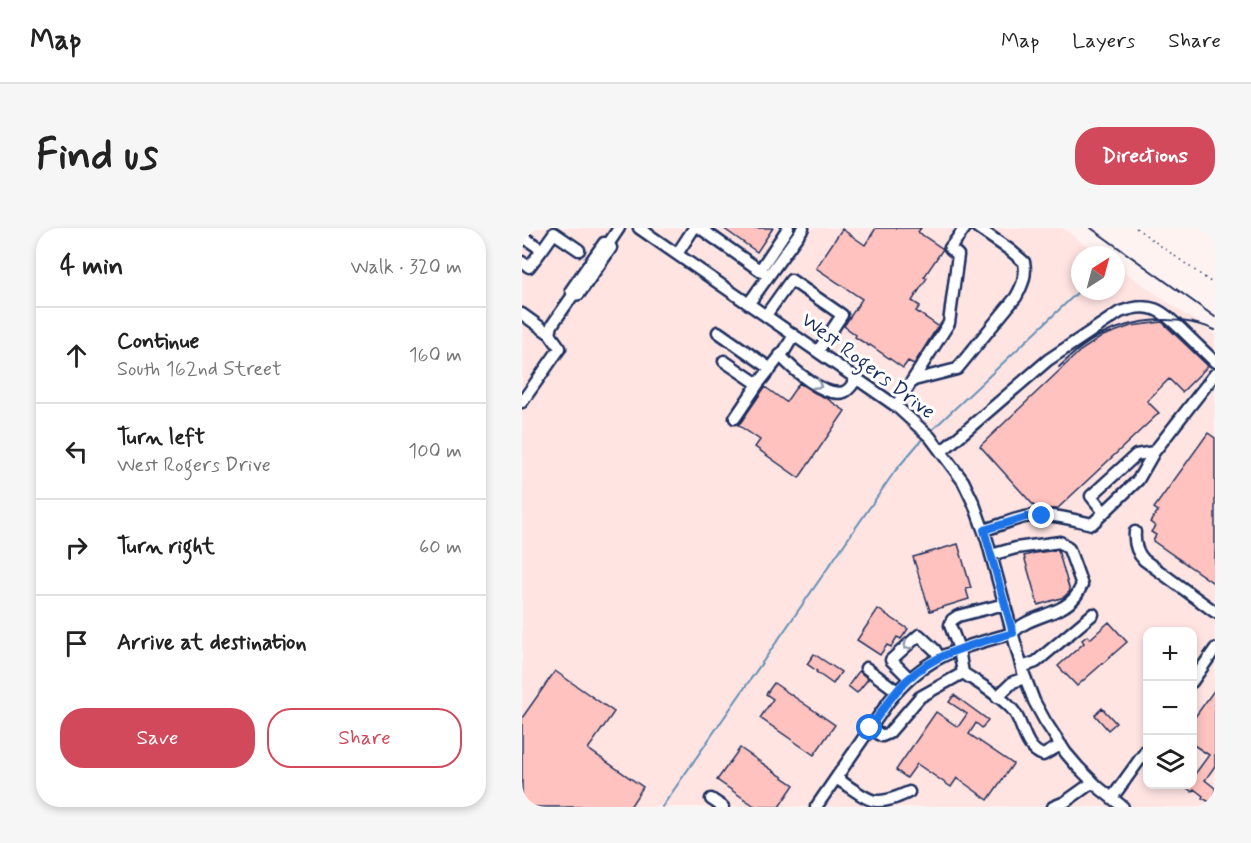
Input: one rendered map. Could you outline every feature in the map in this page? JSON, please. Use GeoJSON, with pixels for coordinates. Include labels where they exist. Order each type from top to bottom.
{"type":"FeatureCollection","features":[{"type":"Feature","properties":{"kind":"street"},"geometry":{"type":"LineString","coordinates":[[550,334],[552,325],[573,295],[571,290],[604,243],[609,243],[620,228]]}},
{"type":"Feature","properties":{"kind":"street","name":"West Rogers Drive"},"geometry":{"type":"LineString","coordinates":[[639,228],[857,378],[896,406],[928,434],[969,493],[984,530],[1023,673],[1034,701],[1060,745],[1078,767],[1123,807]]}},
{"type":"Feature","properties":{"kind":"street"},"geometry":{"type":"LineString","coordinates":[[677,254],[694,228]]}},
{"type":"Feature","properties":{"kind":"street"},"geometry":{"type":"LineString","coordinates":[[700,228],[764,273]]}},
{"type":"Feature","properties":{"kind":"street"},"geometry":{"type":"LineString","coordinates":[[749,303],[788,228]]}},
{"type":"Feature","properties":{"kind":"street"},"geometry":{"type":"LineString","coordinates":[[764,273],[803,228]]}},
{"type":"Feature","properties":{"kind":"street"},"geometry":{"type":"LineString","coordinates":[[896,406],[949,323],[958,255],[950,249],[965,228]]}},
{"type":"Feature","properties":{"kind":"street"},"geometry":{"type":"LineString","coordinates":[[914,380],[957,369],[1016,297],[1024,280],[1024,262],[978,228]]}},
{"type":"Feature","properties":{"kind":"street"},"geometry":{"type":"LineString","coordinates":[[522,262],[529,267],[554,233],[579,250]]}},
{"type":"Feature","properties":{"kind":"street"},"geometry":{"type":"LineString","coordinates":[[522,236],[542,250]]}},
{"type":"Feature","properties":{"kind":"street"},"geometry":{"type":"LineString","coordinates":[[766,315],[791,280],[842,315],[818,351]]}},
{"type":"Feature","properties":{"kind":"street"},"geometry":{"type":"LineString","coordinates":[[941,452],[1048,360],[1120,312],[1132,307],[1153,308],[1166,315],[1215,362]]}},
{"type":"Feature","properties":{"kind":"street"},"geometry":{"type":"LineString","coordinates":[[522,314],[550,334],[560,348],[522,402]]}},
{"type":"Feature","properties":{"kind":"street"},"geometry":{"type":"LineString","coordinates":[[718,332],[771,369]]}},
{"type":"Feature","properties":{"kind":"street"},"geometry":{"type":"LineString","coordinates":[[735,418],[794,335]]}},
{"type":"Feature","properties":{"kind":"street"},"geometry":{"type":"LineString","coordinates":[[780,355],[788,364],[820,388],[842,393],[849,390],[857,378]]}},
{"type":"Feature","properties":{"kind":"street"},"geometry":{"type":"LineString","coordinates":[[724,361],[758,384]]}},
{"type":"Feature","properties":{"kind":"street"},"geometry":{"type":"LineString","coordinates":[[984,530],[1032,516],[1066,518],[1092,524],[1138,480],[1155,453],[1215,374]]}},
{"type":"Feature","properties":{"kind":"street"},"geometry":{"type":"LineString","coordinates":[[1104,512],[1091,496],[1136,455],[1155,453]]}},
{"type":"Feature","properties":{"kind":"street"},"geometry":{"type":"LineString","coordinates":[[1135,532],[1135,544],[1144,560],[1215,612]]}},
{"type":"Feature","properties":{"kind":"street"},"geometry":{"type":"LineString","coordinates":[[818,806],[870,728],[909,678],[939,657],[1013,633],[1018,626],[1059,609],[1075,598],[1082,585],[1069,549],[1060,542],[1016,548],[991,555]]}},
{"type":"Feature","properties":{"kind":"street"},"geometry":{"type":"LineString","coordinates":[[1005,604],[958,616],[952,620],[950,626],[959,649],[963,672],[1014,712],[1030,746],[1036,753],[1042,755],[1060,745]]}},
{"type":"Feature","properties":{"kind":"street"},"geometry":{"type":"LineString","coordinates":[[997,697],[1094,614]]}},
{"type":"Feature","properties":{"kind":"street"},"geometry":{"type":"LineString","coordinates":[[909,678],[891,660],[919,635],[939,657]]}},
{"type":"Feature","properties":{"kind":"street"},"geometry":{"type":"LineString","coordinates":[[1193,681],[1215,649]]}},
{"type":"Feature","properties":{"kind":"street"},"geometry":{"type":"LineString","coordinates":[[866,668],[897,691]]}},
{"type":"Feature","properties":{"kind":"street"},"geometry":{"type":"LineString","coordinates":[[870,728],[882,736],[889,734],[920,697],[963,672]]}},
{"type":"Feature","properties":{"kind":"street"},"geometry":{"type":"LineString","coordinates":[[1112,798],[1143,755]]}},
{"type":"Feature","properties":{"kind":"street"},"geometry":{"type":"LineString","coordinates":[[836,778],[869,799],[877,801],[892,799],[909,792]]}},
{"type":"Feature","properties":{"kind":"street"},"geometry":{"type":"LineString","coordinates":[[1053,807],[1065,802],[1093,782]]}},
{"type":"Feature","properties":{"kind":"street"},"geometry":{"type":"LineString","coordinates":[[711,799],[723,807]]}},
{"type":"Feature","properties":{"kind":"path"},"geometry":{"type":"LineString","coordinates":[[1136,228],[1215,285]]}},
{"type":"Feature","properties":{"kind":"shaded area"},"geometry":{"type":"Polygon","coordinates":[[[522,228],[1062,228],[1087,246],[1071,246],[1071,300],[1125,300],[1125,272],[1215,335],[1215,807],[522,807],[522,228]]]}},
{"type":"Feature","properties":{"kind":"building"},"geometry":{"type":"Polygon","coordinates":[[[723,228],[773,228],[757,252],[723,228]]]}},
{"type":"Feature","properties":{"kind":"building"},"geometry":{"type":"Polygon","coordinates":[[[876,228],[921,228],[918,232],[943,249],[924,277],[927,278],[912,301],[920,306],[916,311],[938,326],[914,364],[908,361],[903,368],[855,337],[856,335],[844,326],[862,299],[816,268],[842,229],[865,245],[876,228]]]}},
{"type":"Feature","properties":{"kind":"building"},"geometry":{"type":"Polygon","coordinates":[[[1162,322],[1208,366],[1182,392],[1169,379],[1147,401],[1159,413],[1057,509],[1036,508],[980,446],[1080,351],[1103,336],[1131,326],[1162,322]]]}},
{"type":"Feature","properties":{"kind":"building"},"geometry":{"type":"Polygon","coordinates":[[[799,383],[845,411],[799,478],[755,447],[760,440],[738,425],[765,387],[786,402],[799,383]]]}},
{"type":"Feature","properties":{"kind":"building"},"geometry":{"type":"Polygon","coordinates":[[[1208,433],[1215,438],[1215,584],[1153,541],[1156,535],[1151,532],[1155,526],[1150,522],[1158,511],[1154,508],[1208,433]]]}},
{"type":"Feature","properties":{"kind":"building"},"geometry":{"type":"Polygon","coordinates":[[[958,544],[971,588],[966,589],[969,599],[930,611],[913,557],[958,544]]]}},
{"type":"Feature","properties":{"kind":"building"},"geometry":{"type":"Polygon","coordinates":[[[1058,550],[1070,591],[1064,597],[1038,605],[1024,556],[1058,550]]]}},
{"type":"Feature","properties":{"kind":"building"},"geometry":{"type":"Polygon","coordinates":[[[878,609],[908,629],[901,639],[897,637],[891,647],[887,645],[880,655],[857,640],[878,609]]]}},
{"type":"Feature","properties":{"kind":"building"},"geometry":{"type":"Polygon","coordinates":[[[1109,622],[1127,642],[1077,686],[1058,666],[1084,643],[1082,640],[1087,636],[1090,639],[1109,622]]]}},
{"type":"Feature","properties":{"kind":"building"},"geometry":{"type":"Polygon","coordinates":[[[814,654],[841,672],[833,684],[807,664],[814,654]]]}},
{"type":"Feature","properties":{"kind":"building"},"geometry":{"type":"Polygon","coordinates":[[[555,671],[614,712],[588,749],[643,787],[630,807],[522,807],[522,718],[555,671]]]}},
{"type":"Feature","properties":{"kind":"building"},"geometry":{"type":"Polygon","coordinates":[[[859,671],[868,679],[857,693],[848,686],[859,671]]]}},
{"type":"Feature","properties":{"kind":"building"},"geometry":{"type":"Polygon","coordinates":[[[774,683],[835,725],[814,755],[760,718],[773,699],[766,694],[774,683]]]}},
{"type":"Feature","properties":{"kind":"building"},"geometry":{"type":"Polygon","coordinates":[[[1215,689],[1215,766],[1205,780],[1215,788],[1215,805],[1202,798],[1203,796],[1194,789],[1197,789],[1197,771],[1209,755],[1197,747],[1197,714],[1215,689]]]}},
{"type":"Feature","properties":{"kind":"building"},"geometry":{"type":"Polygon","coordinates":[[[954,695],[988,720],[982,728],[976,723],[969,734],[1013,764],[988,800],[957,778],[951,787],[917,764],[907,778],[896,770],[936,712],[958,727],[967,714],[949,702],[954,695]]]}},
{"type":"Feature","properties":{"kind":"building"},"geometry":{"type":"Polygon","coordinates":[[[1102,708],[1116,723],[1108,730],[1095,715],[1102,708]]]}},
{"type":"Feature","properties":{"kind":"building"},"geometry":{"type":"Polygon","coordinates":[[[740,748],[794,785],[779,807],[756,807],[717,780],[740,748]]]}},
{"type":"Feature","properties":{"kind":"waterway"},"geometry":{"type":"LineString","coordinates":[[930,432],[1071,299]]}},
{"type":"Feature","properties":{"kind":"waterway"},"geometry":{"type":"LineString","coordinates":[[662,807],[895,471],[924,437]]}},
{"type":"Feature","properties":{"kind":"railway"},"geometry":{"type":"LineString","coordinates":[[1091,228],[1215,317]]}},
{"type":"Feature","properties":{"kind":"railway"},"geometry":{"type":"LineString","coordinates":[[1059,367],[1093,339],[1127,325],[1171,320],[1215,330]]}},
{"type":"Feature","properties":{"kind":"route"},"geometry":{"type":"LineString","coordinates":[[870,728],[900,687],[926,665],[940,656],[963,647],[1013,633],[984,530],[1026,517],[1042,516]]}}]}
